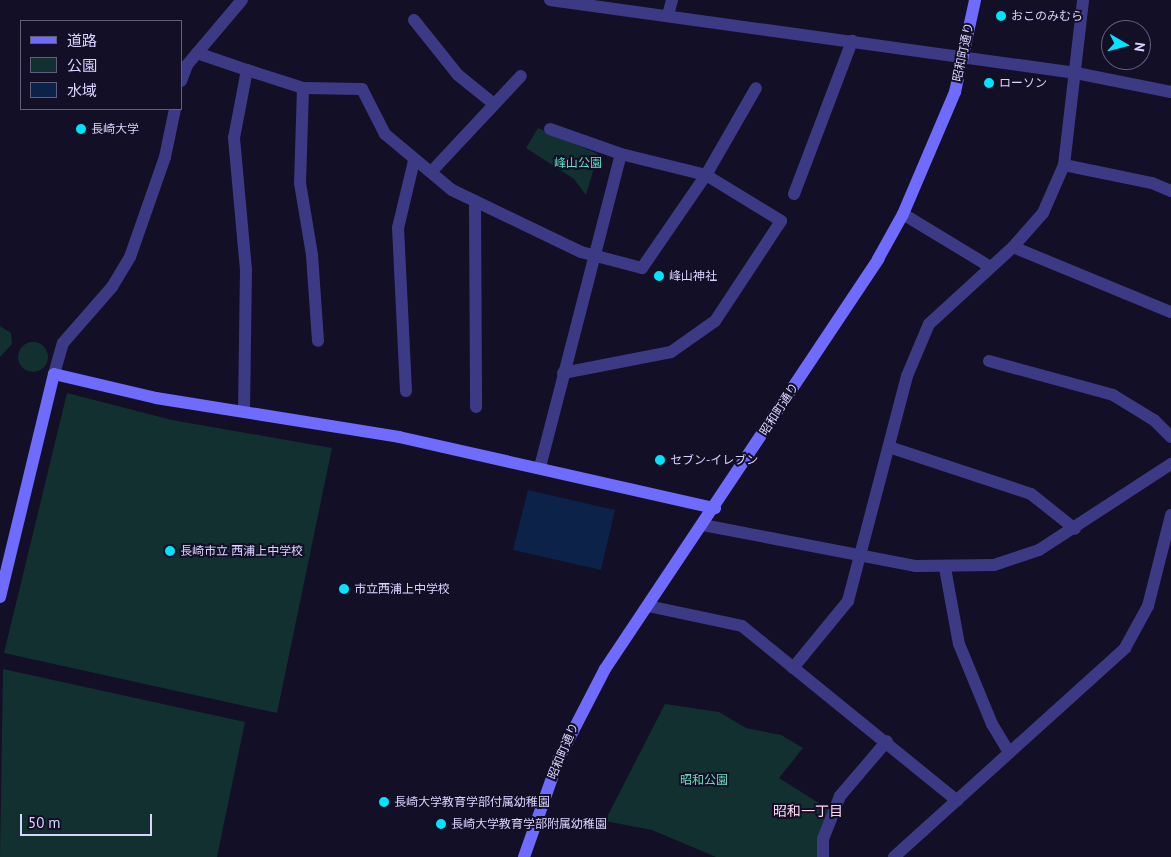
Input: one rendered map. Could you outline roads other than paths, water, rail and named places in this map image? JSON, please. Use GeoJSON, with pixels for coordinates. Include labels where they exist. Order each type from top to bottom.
{"type":"FeatureCollection","features":[{"type":"Feature","properties":{"kind":"street"},"geometry":{"type":"LineString","coordinates":[[182,79],[197,53],[242,0]]}},
{"type":"Feature","properties":{"kind":"street"},"geometry":{"type":"LineString","coordinates":[[550,0],[642,6],[668,15],[1076,73],[1171,92]]}},
{"type":"Feature","properties":{"kind":"street"},"geometry":{"type":"LineString","coordinates":[[668,15],[672,0]]}},
{"type":"Feature","properties":{"kind":"street","name":"昭和町通り"},"geometry":{"type":"LineString","coordinates":[[524,857],[575,721],[648,606],[715,508],[903,214],[955,92],[975,0]]}},
{"type":"Feature","properties":{"kind":"street"},"geometry":{"type":"LineString","coordinates":[[793,668],[848,601],[862,555],[908,376],[929,324],[990,266],[1013,247],[1043,212],[1064,165],[1083,0]]}},
{"type":"Feature","properties":{"kind":"street"},"geometry":{"type":"LineString","coordinates":[[414,20],[458,75],[494,104]]}},
{"type":"Feature","properties":{"kind":"street"},"geometry":{"type":"LineString","coordinates":[[794,194],[852,41]]}},
{"type":"Feature","properties":{"kind":"street"},"geometry":{"type":"LineString","coordinates":[[197,53],[303,88],[362,89],[385,134],[414,161],[432,171],[452,190],[594,257],[642,268],[706,175],[756,88]]}},
{"type":"Feature","properties":{"kind":"street"},"geometry":{"type":"LineString","coordinates":[[244,411],[246,270],[234,138],[247,70]]}},
{"type":"Feature","properties":{"kind":"street"},"geometry":{"type":"LineString","coordinates":[[432,171],[521,76]]}},
{"type":"Feature","properties":{"kind":"street"},"geometry":{"type":"LineString","coordinates":[[303,88],[300,183],[312,255],[318,341]]}},
{"type":"Feature","properties":{"kind":"street"},"geometry":{"type":"LineString","coordinates":[[0,597],[63,343],[112,287],[130,257],[165,157],[175,110]]}},
{"type":"Feature","properties":{"kind":"street"},"geometry":{"type":"LineString","coordinates":[[550,129],[621,154],[706,175],[781,222],[715,321],[671,352],[563,373]]}},
{"type":"Feature","properties":{"kind":"street"},"geometry":{"type":"LineString","coordinates":[[540,467],[621,154]]}},
{"type":"Feature","properties":{"kind":"street"},"geometry":{"type":"LineString","coordinates":[[406,391],[398,228],[414,161]]}},
{"type":"Feature","properties":{"kind":"street"},"geometry":{"type":"LineString","coordinates":[[1064,165],[1152,183],[1171,191]]}},
{"type":"Feature","properties":{"kind":"street"},"geometry":{"type":"LineString","coordinates":[[475,201],[476,406]]}},
{"type":"Feature","properties":{"kind":"street"},"geometry":{"type":"LineString","coordinates":[[903,214],[990,266]]}},
{"type":"Feature","properties":{"kind":"street"},"geometry":{"type":"LineString","coordinates":[[1013,247],[1171,312]]}},
{"type":"Feature","properties":{"kind":"street"},"geometry":{"type":"LineString","coordinates":[[989,361],[1113,396],[1154,420],[1171,437]]}},
{"type":"Feature","properties":{"kind":"street"},"geometry":{"type":"LineString","coordinates":[[54,374],[156,398],[399,436],[715,508]]}},
{"type":"Feature","properties":{"kind":"street"},"geometry":{"type":"LineString","coordinates":[[889,447],[1031,494],[1075,529]]}},
{"type":"Feature","properties":{"kind":"street"},"geometry":{"type":"LineString","coordinates":[[703,525],[862,555],[945,568],[994,565],[1039,550],[1075,529],[1171,464]]}},
{"type":"Feature","properties":{"kind":"street"},"geometry":{"type":"LineString","coordinates":[[894,857],[1125,648],[1148,606],[1171,514]]}},
{"type":"Feature","properties":{"kind":"street"},"geometry":{"type":"LineString","coordinates":[[945,568],[959,644],[992,724],[1009,752]]}},
{"type":"Feature","properties":{"kind":"street"},"geometry":{"type":"LineString","coordinates":[[648,606],[742,626],[887,741],[957,801]]}},
{"type":"Feature","properties":{"kind":"street"},"geometry":{"type":"LineString","coordinates":[[823,857],[823,839],[840,796],[887,741]]}},
{"type":"Feature","properties":{"kind":"water"},"geometry":{"type":"Polygon","coordinates":[[[528,490],[615,510],[601,570],[513,550],[528,490]]]}},
{"type":"Feature","properties":{"kind":"place","name":"おこのみむら"},"geometry":{"type":"Point","coordinates":[1001,16]}},
{"type":"Feature","properties":{"kind":"place","name":"ローソン"},"geometry":{"type":"Point","coordinates":[989,83]}},
{"type":"Feature","properties":{"kind":"place","name":"長崎大学"},"geometry":{"type":"Point","coordinates":[81,129]}},
{"type":"Feature","properties":{"kind":"place","name":"峰山神社"},"geometry":{"type":"Point","coordinates":[659,276]}},
{"type":"Feature","properties":{"kind":"place","name":"セブン-イレブン"},"geometry":{"type":"Point","coordinates":[660,460]}},
{"type":"Feature","properties":{"kind":"place","name":"長崎市立 西浦上中学校"},"geometry":{"type":"Point","coordinates":[170,551]}},
{"type":"Feature","properties":{"kind":"place","name":"市立西浦上中学校"},"geometry":{"type":"Point","coordinates":[344,589]}},
{"type":"Feature","properties":{"kind":"place","name":"長崎大学教育学部付属幼稚園"},"geometry":{"type":"Point","coordinates":[384,802]}},
{"type":"Feature","properties":{"kind":"place","name":"長崎大学教育学部附属幼稚園"},"geometry":{"type":"Point","coordinates":[441,824]}},
{"type":"Feature","properties":{"kind":"district","name":"昭和一丁目"},"geometry":{"type":"Point","coordinates":[808,811]}},
{"type":"Feature","properties":{"kind":"park label","name":"峰山公園"},"geometry":{"type":"Point","coordinates":[578,163]}},
{"type":"Feature","properties":{"kind":"park label","name":"昭和公園"},"geometry":{"type":"Point","coordinates":[704,780]}}]}
